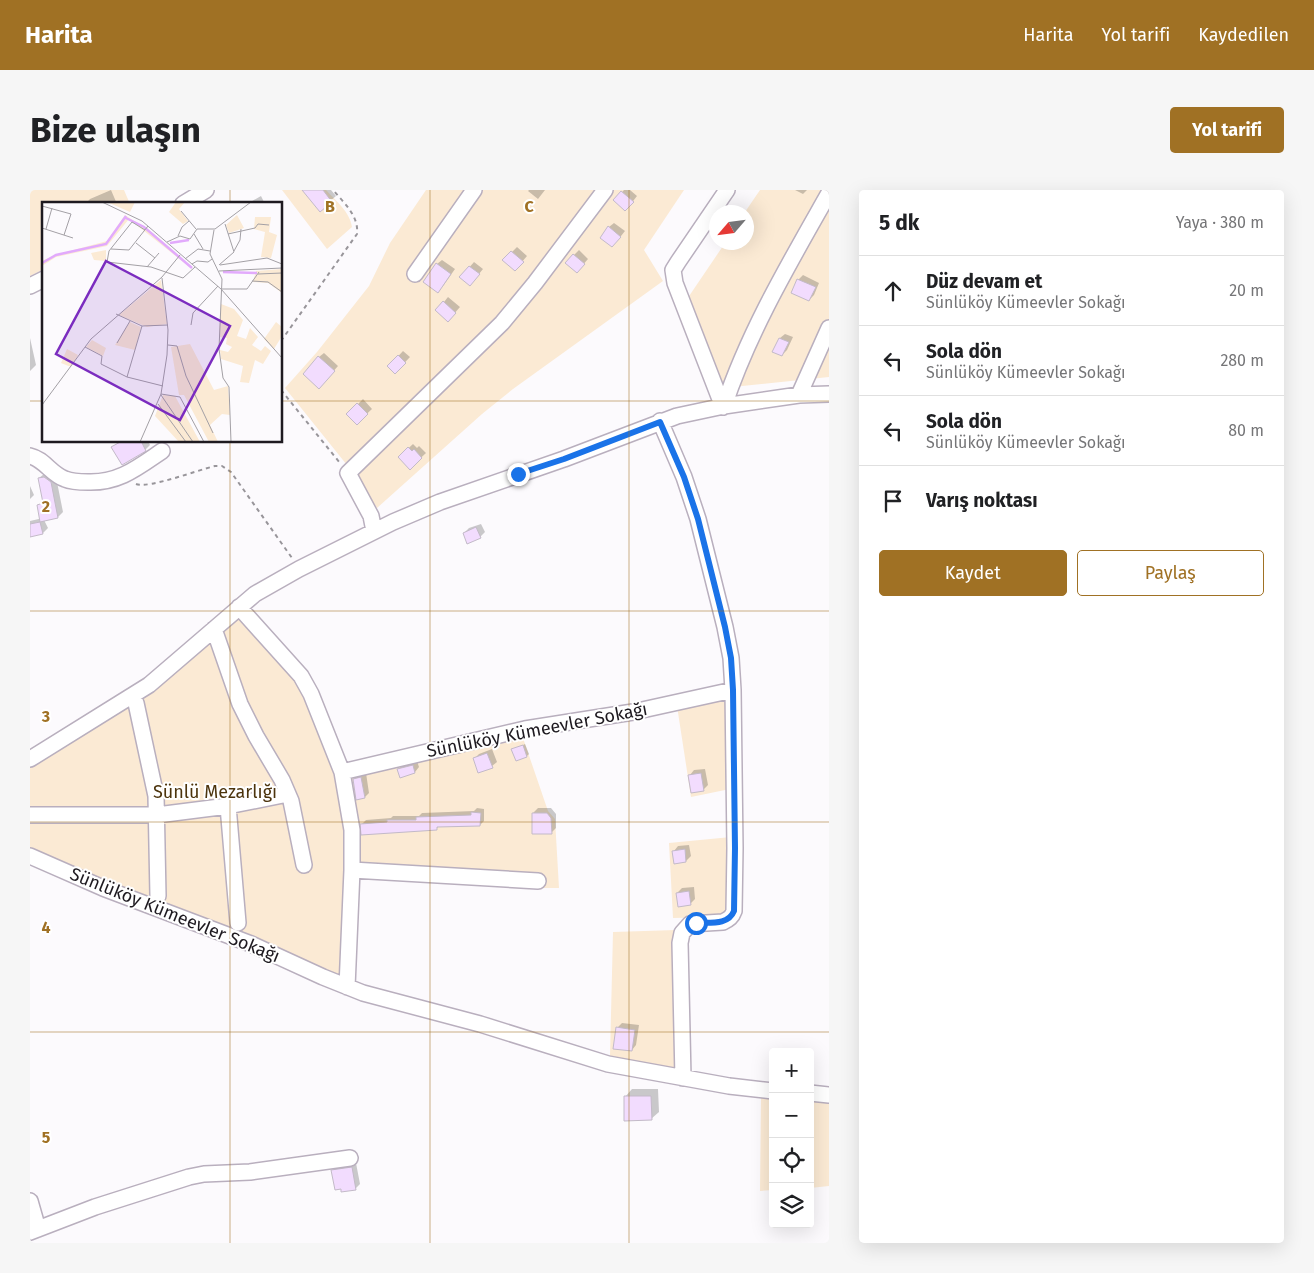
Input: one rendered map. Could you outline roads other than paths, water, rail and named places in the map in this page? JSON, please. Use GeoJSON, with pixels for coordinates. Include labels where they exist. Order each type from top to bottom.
{"type":"FeatureCollection","features":[{"type":"Feature","properties":{"kind":"street"},"geometry":{"type":"LineString","coordinates":[[186,202],[206,190]]}},
{"type":"Feature","properties":{"kind":"street"},"geometry":{"type":"LineString","coordinates":[[415,274],[474,190]]}},
{"type":"Feature","properties":{"kind":"street"},"geometry":{"type":"LineString","coordinates":[[374,531],[371,516],[348,473],[502,323],[535,283],[605,190]]}},
{"type":"Feature","properties":{"kind":"street"},"geometry":{"type":"LineString","coordinates":[[723,406],[673,275],[678,262],[727,190]]}},
{"type":"Feature","properties":{"kind":"street"},"geometry":{"type":"LineString","coordinates":[[723,406],[750,341],[829,193]]}},
{"type":"Feature","properties":{"kind":"street"},"geometry":{"type":"LineString","coordinates":[[30,286],[42,280]]}},
{"type":"Feature","properties":{"kind":"street"},"geometry":{"type":"LineString","coordinates":[[799,395],[829,328]]}},
{"type":"Feature","properties":{"kind":"street"},"geometry":{"type":"LineString","coordinates":[[30,759],[149,684],[239,607],[270,585],[374,531],[440,502],[564,459],[678,416],[723,406],[799,395],[829,394]]}},
{"type":"Feature","properties":{"kind":"street"},"geometry":{"type":"LineString","coordinates":[[660,422],[684,477],[698,519],[729,644],[733,690],[734,911],[728,920],[690,924],[682,933],[680,943],[683,1078]]}},
{"type":"Feature","properties":{"kind":"street"},"geometry":{"type":"LineString","coordinates":[[30,456],[39,459],[64,479],[74,482],[101,482],[123,476],[162,451]]}},
{"type":"Feature","properties":{"kind":"street"},"geometry":{"type":"LineString","coordinates":[[239,607],[301,676],[314,702],[342,772],[351,822],[352,870],[347,986]]}},
{"type":"Feature","properties":{"kind":"street"},"geometry":{"type":"LineString","coordinates":[[214,629],[247,720],[282,780],[288,794],[293,809],[304,865]]}},
{"type":"Feature","properties":{"kind":"street","name":"Sünlüköy Kümeevler Sokağı"},"geometry":{"type":"LineString","coordinates":[[342,772],[525,729],[633,712],[733,690]]}},
{"type":"Feature","properties":{"kind":"street"},"geometry":{"type":"LineString","coordinates":[[136,704],[154,785],[157,815],[158,896]]}},
{"type":"Feature","properties":{"kind":"street"},"geometry":{"type":"LineString","coordinates":[[30,815],[157,815],[228,806],[288,794]]}},
{"type":"Feature","properties":{"kind":"street"},"geometry":{"type":"LineString","coordinates":[[228,806],[238,924]]}},
{"type":"Feature","properties":{"kind":"street","name":"Sünlüköy Kümeevler Sokağı"},"geometry":{"type":"LineString","coordinates":[[30,856],[102,888],[251,944],[347,986],[380,998],[480,1024],[608,1064],[729,1086],[769,1091]]}},
{"type":"Feature","properties":{"kind":"street"},"geometry":{"type":"LineString","coordinates":[[352,870],[538,881]]}},
{"type":"Feature","properties":{"kind":"street"},"geometry":{"type":"LineString","coordinates":[[814,1094],[829,1095]]}},
{"type":"Feature","properties":{"kind":"street"},"geometry":{"type":"LineString","coordinates":[[30,1201],[34,1231],[95,1207],[189,1176],[250,1172],[350,1158]]}},
{"type":"Feature","properties":{"kind":"park label","name":"Sünlü Mezarlığı"},"geometry":{"type":"Point","coordinates":[215,792]}}]}
